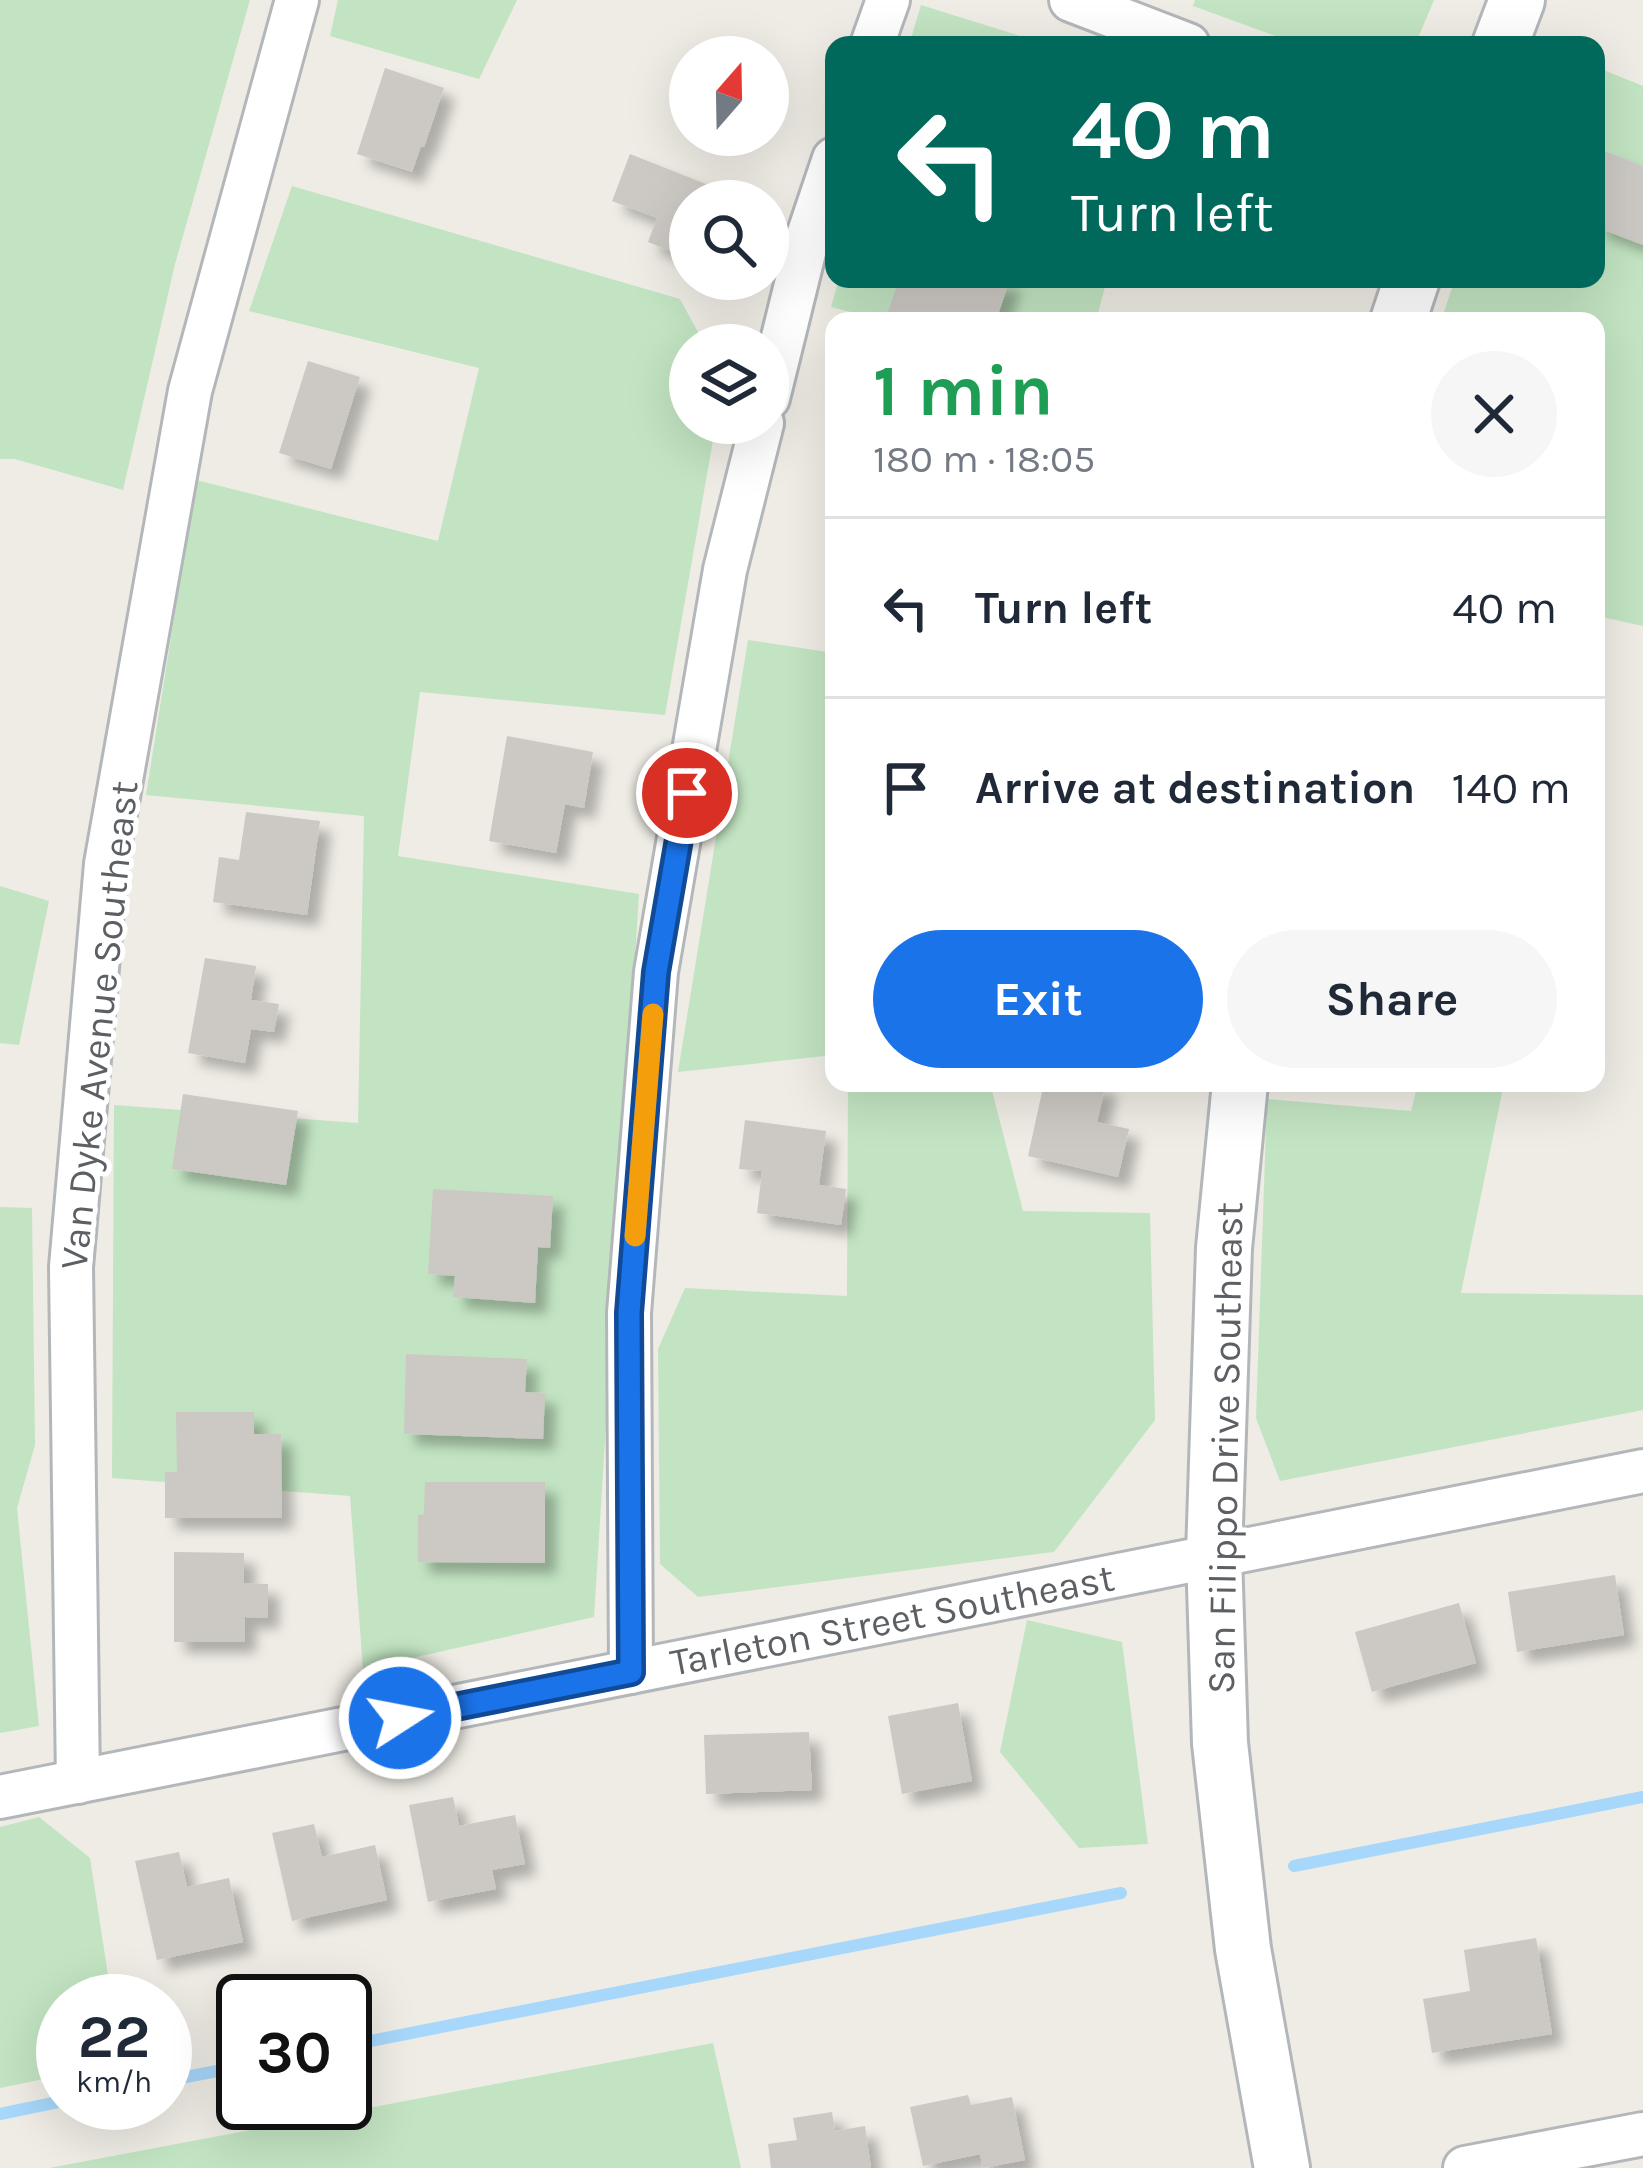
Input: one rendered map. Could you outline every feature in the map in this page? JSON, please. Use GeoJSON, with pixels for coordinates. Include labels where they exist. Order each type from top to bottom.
{"type":"FeatureCollection","features":[{"type":"Feature","properties":{"kind":"street","name":"Van Dyke Avenue Southeast"},"geometry":{"type":"LineString","coordinates":[[78,1782],[71,1267],[106,864],[190,391],[297,0]]}},
{"type":"Feature","properties":{"kind":"street"},"geometry":{"type":"LineString","coordinates":[[875,36],[888,0]]}},
{"type":"Feature","properties":{"kind":"street"},"geometry":{"type":"LineString","coordinates":[[1072,0],[1165,36]]}},
{"type":"Feature","properties":{"kind":"street"},"geometry":{"type":"LineString","coordinates":[[1503,36],[1517,0]]}},
{"type":"Feature","properties":{"kind":"street"},"geometry":{"type":"LineString","coordinates":[[786,324],[825,186]]}},
{"type":"Feature","properties":{"kind":"street"},"geometry":{"type":"LineString","coordinates":[[631,1672],[629,1313],[656,972],[725,570],[757,444]]}},
{"type":"Feature","properties":{"kind":"street","name":"San Filippo Drive Southeast"},"geometry":{"type":"LineString","coordinates":[[1239,1092],[1223,1248],[1214,1555],[1220,1743],[1244,1949],[1282,2168]]}},
{"type":"Feature","properties":{"kind":"street","name":"Tarleton Street Southeast"},"geometry":{"type":"LineString","coordinates":[[0,1797],[1643,1471]]}},
{"type":"Feature","properties":{"kind":"street"},"geometry":{"type":"LineString","coordinates":[[1465,2168],[1643,2134]]}},
{"type":"Feature","properties":{"kind":"green space"},"geometry":{"type":"Polygon","coordinates":[[[0,0],[250,0],[175,264],[123,490],[15,459],[0,459],[0,0]]]}},
{"type":"Feature","properties":{"kind":"green space"},"geometry":{"type":"Polygon","coordinates":[[[338,0],[517,0],[479,79],[330,36],[338,0]]]}},
{"type":"Feature","properties":{"kind":"green space"},"geometry":{"type":"Polygon","coordinates":[[[1195,0],[1434,0],[1419,36],[1275,36],[1193,6],[1195,0]]]}},
{"type":"Feature","properties":{"kind":"green space"},"geometry":{"type":"Polygon","coordinates":[[[921,5],[1020,36],[912,36],[921,5]]]}},
{"type":"Feature","properties":{"kind":"green space"},"geometry":{"type":"Polygon","coordinates":[[[1605,71],[1643,86],[1643,626],[1605,618],[1605,312],[1444,312],[1452,288],[1605,288],[1605,71]]]}},
{"type":"Feature","properties":{"kind":"green space"},"geometry":{"type":"Polygon","coordinates":[[[292,186],[681,300],[694,324],[669,324],[669,444],[712,444],[665,715],[420,692],[398,856],[639,894],[594,1617],[363,1669],[350,1496],[112,1478],[114,1105],[358,1123],[364,816],[146,795],[196,480],[438,541],[479,368],[249,311],[292,186]]]}},
{"type":"Feature","properties":{"kind":"green space"},"geometry":{"type":"Polygon","coordinates":[[[836,288],[1105,288],[1098,312],[851,312],[831,307],[836,288]]]}},
{"type":"Feature","properties":{"kind":"green space"},"geometry":{"type":"Polygon","coordinates":[[[748,640],[825,652],[825,1056],[678,1072],[748,640]]]}},
{"type":"Feature","properties":{"kind":"green space"},"geometry":{"type":"Polygon","coordinates":[[[0,886],[49,901],[19,1045],[0,1043],[0,886]]]}},
{"type":"Feature","properties":{"kind":"green space"},"geometry":{"type":"Polygon","coordinates":[[[848,1092],[992,1092],[1023,1211],[1150,1213],[1155,1420],[1054,1552],[698,1597],[660,1564],[658,1349],[685,1288],[847,1296],[848,1092]]]}},
{"type":"Feature","properties":{"kind":"green space"},"geometry":{"type":"Polygon","coordinates":[[[1416,1092],[1502,1092],[1461,1293],[1643,1295],[1643,1410],[1280,1481],[1256,1418],[1267,1099],[1411,1111],[1416,1092]]]}},
{"type":"Feature","properties":{"kind":"green space"},"geometry":{"type":"Polygon","coordinates":[[[0,1207],[32,1208],[35,1445],[17,1508],[39,1726],[0,1733],[0,1207]]]}},
{"type":"Feature","properties":{"kind":"green space"},"geometry":{"type":"Polygon","coordinates":[[[1027,1620],[1122,1642],[1148,1844],[1079,1848],[1000,1752],[1027,1620]]]}},
{"type":"Feature","properties":{"kind":"green space"},"geometry":{"type":"Polygon","coordinates":[[[39,1817],[90,1858],[108,1974],[36,1974],[36,2081],[0,2088],[0,1827],[39,1817]]]}},
{"type":"Feature","properties":{"kind":"green space"},"geometry":{"type":"Polygon","coordinates":[[[713,2043],[741,2168],[49,2168],[251,2130],[372,2130],[372,2107],[713,2043]]]}},
{"type":"Feature","properties":{"kind":"building"},"geometry":{"type":"Polygon","coordinates":[[[385,68],[444,88],[412,172],[357,154],[385,68]]]}},
{"type":"Feature","properties":{"kind":"building"},"geometry":{"type":"Polygon","coordinates":[[[1605,151],[1643,166],[1643,245],[1605,230],[1605,151]]]}},
{"type":"Feature","properties":{"kind":"building"},"geometry":{"type":"Polygon","coordinates":[[[630,154],[696,180],[669,180],[669,250],[648,242],[657,218],[612,201],[630,154]]]}},
{"type":"Feature","properties":{"kind":"building"},"geometry":{"type":"Polygon","coordinates":[[[896,288],[1007,288],[999,312],[888,312],[896,288]]]}},
{"type":"Feature","properties":{"kind":"building"},"geometry":{"type":"Polygon","coordinates":[[[308,361],[360,377],[331,469],[279,453],[308,361]]]}},
{"type":"Feature","properties":{"kind":"building"},"geometry":{"type":"Polygon","coordinates":[[[507,736],[593,752],[584,808],[565,804],[556,853],[489,841],[507,736]]]}},
{"type":"Feature","properties":{"kind":"building"},"geometry":{"type":"Polygon","coordinates":[[[246,812],[320,821],[307,915],[213,902],[219,857],[239,860],[246,812]]]}},
{"type":"Feature","properties":{"kind":"building"},"geometry":{"type":"Polygon","coordinates":[[[205,958],[256,966],[251,1000],[279,1004],[274,1032],[251,1029],[245,1063],[188,1053],[205,958]]]}},
{"type":"Feature","properties":{"kind":"building"},"geometry":{"type":"Polygon","coordinates":[[[1042,1092],[1104,1092],[1097,1122],[1129,1129],[1118,1177],[1028,1156],[1042,1092]]]}},
{"type":"Feature","properties":{"kind":"building"},"geometry":{"type":"Polygon","coordinates":[[[183,1094],[298,1111],[286,1185],[172,1169],[183,1094]]]}},
{"type":"Feature","properties":{"kind":"building"},"geometry":{"type":"Polygon","coordinates":[[[745,1120],[826,1131],[819,1185],[846,1189],[841,1225],[757,1213],[762,1171],[739,1169],[745,1120]]]}},
{"type":"Feature","properties":{"kind":"building"},"geometry":{"type":"Polygon","coordinates":[[[433,1189],[553,1196],[550,1248],[538,1247],[535,1303],[453,1297],[455,1276],[428,1274],[433,1189]]]}},
{"type":"Feature","properties":{"kind":"building"},"geometry":{"type":"Polygon","coordinates":[[[406,1354],[527,1359],[525,1392],[545,1393],[543,1439],[404,1434],[406,1354]]]}},
{"type":"Feature","properties":{"kind":"building"},"geometry":{"type":"Polygon","coordinates":[[[176,1412],[254,1412],[254,1434],[281,1434],[282,1518],[165,1518],[165,1472],[177,1472],[176,1412]]]}},
{"type":"Feature","properties":{"kind":"building"},"geometry":{"type":"Polygon","coordinates":[[[425,1482],[545,1482],[545,1563],[418,1562],[418,1515],[424,1514],[425,1482]]]}},
{"type":"Feature","properties":{"kind":"building"},"geometry":{"type":"Polygon","coordinates":[[[174,1552],[244,1553],[244,1583],[268,1584],[268,1618],[245,1617],[245,1642],[174,1642],[174,1552]]]}},
{"type":"Feature","properties":{"kind":"building"},"geometry":{"type":"Polygon","coordinates":[[[1615,1575],[1624,1635],[1517,1652],[1508,1592],[1615,1575]]]}},
{"type":"Feature","properties":{"kind":"building"},"geometry":{"type":"Polygon","coordinates":[[[1459,1603],[1476,1663],[1372,1692],[1355,1632],[1459,1603]]]}},
{"type":"Feature","properties":{"kind":"building"},"geometry":{"type":"Polygon","coordinates":[[[958,1703],[972,1781],[902,1794],[888,1716],[958,1703]]]}},
{"type":"Feature","properties":{"kind":"building"},"geometry":{"type":"Polygon","coordinates":[[[809,1732],[812,1790],[706,1794],[704,1735],[809,1732]]]}},
{"type":"Feature","properties":{"kind":"building"},"geometry":{"type":"Polygon","coordinates":[[[453,1797],[459,1826],[515,1815],[525,1864],[492,1870],[496,1889],[428,1902],[409,1805],[453,1797]]]}},
{"type":"Feature","properties":{"kind":"building"},"geometry":{"type":"Polygon","coordinates":[[[314,1824],[322,1857],[375,1845],[387,1900],[292,1921],[272,1833],[314,1824]]]}},
{"type":"Feature","properties":{"kind":"building"},"geometry":{"type":"Polygon","coordinates":[[[179,1852],[187,1887],[229,1878],[243,1942],[157,1960],[135,1861],[179,1852]]]}},
{"type":"Feature","properties":{"kind":"building"},"geometry":{"type":"Polygon","coordinates":[[[1536,1938],[1552,2034],[1432,2053],[1423,1999],[1470,1991],[1464,1950],[1536,1938]]]}},
{"type":"Feature","properties":{"kind":"building"},"geometry":{"type":"Polygon","coordinates":[[[968,2095],[971,2105],[1012,2097],[1025,2160],[983,2168],[980,2154],[923,2166],[910,2107],[968,2095]]]}},
{"type":"Feature","properties":{"kind":"building"},"geometry":{"type":"Polygon","coordinates":[[[832,2112],[835,2131],[865,2126],[871,2168],[771,2168],[768,2144],[797,2140],[793,2118],[832,2112]]]}},
{"type":"Feature","properties":{"kind":"waterway"},"geometry":{"type":"LineString","coordinates":[[1294,1866],[1643,1797]]}},
{"type":"Feature","properties":{"kind":"waterway"},"geometry":{"type":"LineString","coordinates":[[372,2041],[1121,1893]]}},
{"type":"Feature","properties":{"kind":"waterway"},"geometry":{"type":"LineString","coordinates":[[192,2076],[216,2071]]}},
{"type":"Feature","properties":{"kind":"waterway"},"geometry":{"type":"LineString","coordinates":[[0,2114],[36,2107]]}},
{"type":"Feature","properties":{"kind":"slow traffic"},"geometry":{"type":"LineString","coordinates":[[635,1236],[653,1014]]}},
{"type":"Feature","properties":{"kind":"route"},"geometry":{"type":"LineString","coordinates":[[400,1718],[631,1672],[629,1313],[656,972],[687,793]]}}]}
